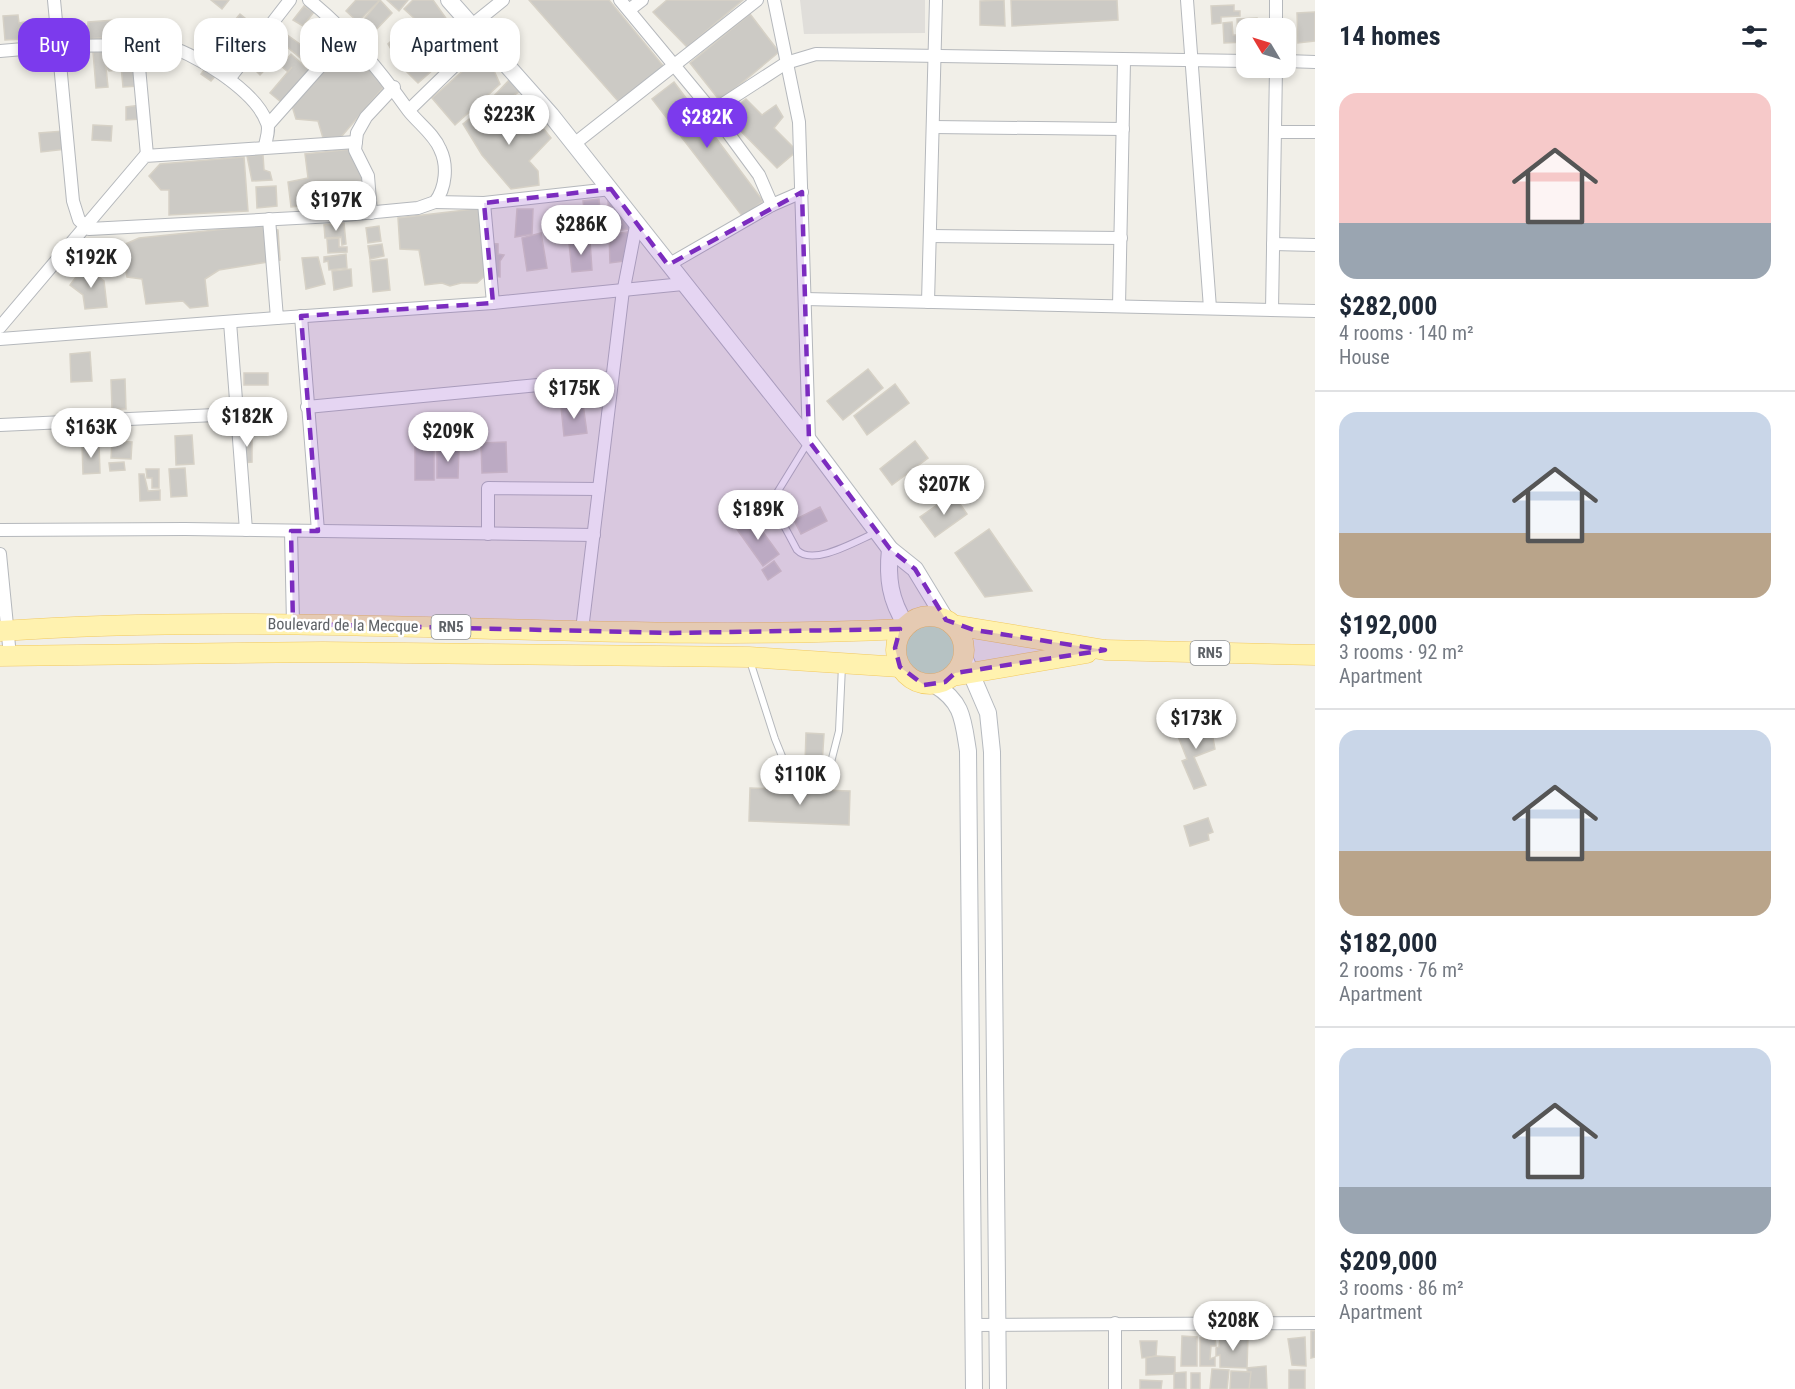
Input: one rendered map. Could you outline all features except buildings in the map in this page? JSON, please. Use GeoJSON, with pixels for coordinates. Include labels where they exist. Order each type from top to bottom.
{"type":"FeatureCollection","features":[{"type":"Feature","properties":{"kind":"main road","name":"Boulevard de la Mecque"},"geometry":{"type":"LineString","coordinates":[[3,631],[293,624],[838,632],[904,627],[925,616],[1105,650]]}},
{"type":"Feature","properties":{"kind":"main road"},"geometry":{"type":"LineString","coordinates":[[950,622],[961,636],[962,668]]}},
{"type":"Feature","properties":{"kind":"main road"},"geometry":{"type":"LineString","coordinates":[[900,668],[895,648],[904,627]]}},
{"type":"Feature","properties":{"kind":"main road","name":"RN5"},"geometry":{"type":"LineString","coordinates":[[935,685],[962,668],[1105,650],[1315,655]]}},
{"type":"Feature","properties":{"kind":"main road","name":"Boulevard de la Mecque"},"geometry":{"type":"LineString","coordinates":[[5,656],[323,652],[749,657],[900,668],[915,682],[935,685]]}},
{"type":"Feature","properties":{"kind":"street"},"geometry":{"type":"LineString","coordinates":[[54,0],[56,18]]}},
{"type":"Feature","properties":{"kind":"street"},"geometry":{"type":"LineString","coordinates":[[229,79],[290,0]]}},
{"type":"Feature","properties":{"kind":"street"},"geometry":{"type":"LineString","coordinates":[[309,0],[329,18]]}},
{"type":"Feature","properties":{"kind":"street"},"geometry":{"type":"LineString","coordinates":[[449,0],[466,18]]}},
{"type":"Feature","properties":{"kind":"street"},"geometry":{"type":"LineString","coordinates":[[488,18],[503,0]]}},
{"type":"Feature","properties":{"kind":"street"},"geometry":{"type":"LineString","coordinates":[[620,0],[712,111],[759,175],[772,205]]}},
{"type":"Feature","properties":{"kind":"street"},"geometry":{"type":"LineString","coordinates":[[629,10],[642,0]]}},
{"type":"Feature","properties":{"kind":"street"},"geometry":{"type":"LineString","coordinates":[[574,144],[757,0]]}},
{"type":"Feature","properties":{"kind":"street"},"geometry":{"type":"LineString","coordinates":[[774,0],[800,122],[809,441]]}},
{"type":"Feature","properties":{"kind":"street"},"geometry":{"type":"LineString","coordinates":[[928,302],[936,0]]}},
{"type":"Feature","properties":{"kind":"street"},"geometry":{"type":"LineString","coordinates":[[1187,0],[1210,308]]}},
{"type":"Feature","properties":{"kind":"street"},"geometry":{"type":"LineString","coordinates":[[1276,0],[1276,18]]}},
{"type":"Feature","properties":{"kind":"street"},"geometry":{"type":"LineString","coordinates":[[0,51],[18,49]]}},
{"type":"Feature","properties":{"kind":"street"},"geometry":{"type":"LineString","coordinates":[[182,52],[229,79],[257,105],[268,125]]}},
{"type":"Feature","properties":{"kind":"street"},"geometry":{"type":"LineString","coordinates":[[712,111],[786,63],[816,54],[1236,61]]}},
{"type":"Feature","properties":{"kind":"street"},"geometry":{"type":"LineString","coordinates":[[1119,306],[1124,61]]}},
{"type":"Feature","properties":{"kind":"street"},"geometry":{"type":"LineString","coordinates":[[1296,61],[1315,62]]}},
{"type":"Feature","properties":{"kind":"street"},"geometry":{"type":"LineString","coordinates":[[378,69],[440,148],[444,159],[443,184],[435,202]]}},
{"type":"Feature","properties":{"kind":"street"},"geometry":{"type":"LineString","coordinates":[[61,72],[73,201],[76,213],[85,226],[108,229],[371,213],[418,208],[435,202],[484,203],[611,189]]}},
{"type":"Feature","properties":{"kind":"street"},"geometry":{"type":"LineString","coordinates":[[139,72],[147,155]]}},
{"type":"Feature","properties":{"kind":"street"},"geometry":{"type":"LineString","coordinates":[[265,146],[268,125],[315,72]]}},
{"type":"Feature","properties":{"kind":"street"},"geometry":{"type":"LineString","coordinates":[[408,110],[442,72]]}},
{"type":"Feature","properties":{"kind":"street"},"geometry":{"type":"LineString","coordinates":[[513,72],[611,189],[636,226],[809,441],[890,549],[915,569],[950,622]]}},
{"type":"Feature","properties":{"kind":"street"},"geometry":{"type":"LineString","coordinates":[[1272,310],[1276,78]]}},
{"type":"Feature","properties":{"kind":"street"},"geometry":{"type":"LineString","coordinates":[[371,213],[368,176],[356,150],[356,142],[359,127],[394,87]]}},
{"type":"Feature","properties":{"kind":"street"},"geometry":{"type":"LineString","coordinates":[[933,127],[1123,129]]}},
{"type":"Feature","properties":{"kind":"street"},"geometry":{"type":"LineString","coordinates":[[1275,132],[1315,132]]}},
{"type":"Feature","properties":{"kind":"street"},"geometry":{"type":"LineString","coordinates":[[0,327],[147,155],[356,142]]}},
{"type":"Feature","properties":{"kind":"street"},"geometry":{"type":"LineString","coordinates":[[668,265],[772,205],[802,192]]}},
{"type":"Feature","properties":{"kind":"street"},"geometry":{"type":"LineString","coordinates":[[484,203],[492,303]]}},
{"type":"Feature","properties":{"kind":"street"},"geometry":{"type":"LineString","coordinates":[[269,219],[277,318]]}},
{"type":"Feature","properties":{"kind":"street"},"geometry":{"type":"LineString","coordinates":[[582,630],[612,378],[624,289],[636,226]]}},
{"type":"Feature","properties":{"kind":"street"},"geometry":{"type":"LineString","coordinates":[[930,236],[1121,238]]}},
{"type":"Feature","properties":{"kind":"street"},"geometry":{"type":"LineString","coordinates":[[1273,244],[1315,245]]}},
{"type":"Feature","properties":{"kind":"street"},"geometry":{"type":"LineString","coordinates":[[0,339],[492,303],[683,284]]}},
{"type":"Feature","properties":{"kind":"street"},"geometry":{"type":"LineString","coordinates":[[805,299],[1315,310]]}},
{"type":"Feature","properties":{"kind":"street"},"geometry":{"type":"LineString","coordinates":[[301,316],[318,531]]}},
{"type":"Feature","properties":{"kind":"street"},"geometry":{"type":"LineString","coordinates":[[230,321],[246,530]]}},
{"type":"Feature","properties":{"kind":"street"},"geometry":{"type":"LineString","coordinates":[[307,407],[612,378]]}},
{"type":"Feature","properties":{"kind":"street"},"geometry":{"type":"LineString","coordinates":[[0,425],[237,414]]}},
{"type":"Feature","properties":{"kind":"street"},"geometry":{"type":"LineString","coordinates":[[488,534],[488,488],[599,489]]}},
{"type":"Feature","properties":{"kind":"street"},"geometry":{"type":"LineString","coordinates":[[0,530],[246,530],[594,535]]}},
{"type":"Feature","properties":{"kind":"street"},"geometry":{"type":"LineString","coordinates":[[291,531],[293,624]]}},
{"type":"Feature","properties":{"kind":"street"},"geometry":{"type":"LineString","coordinates":[[890,549],[888,575],[892,600],[904,627]]}},
{"type":"Feature","properties":{"kind":"street"},"geometry":{"type":"LineString","coordinates":[[0,554],[5,656]]}},
{"type":"Feature","properties":{"kind":"street"},"geometry":{"type":"LineString","coordinates":[[962,668],[988,712],[992,752],[998,1389]]}},
{"type":"Feature","properties":{"kind":"street"},"geometry":{"type":"LineString","coordinates":[[935,685],[957,703],[963,720],[968,751],[974,1389]]}},
{"type":"Feature","properties":{"kind":"street"},"geometry":{"type":"LineString","coordinates":[[1115,1323],[1115,1389]]}},
{"type":"Feature","properties":{"kind":"street"},"geometry":{"type":"LineString","coordinates":[[973,1325],[1315,1323]]}},
{"type":"Feature","properties":{"kind":"lane"},"geometry":{"type":"LineString","coordinates":[[809,441],[775,496],[773,505],[797,550],[802,555],[815,557],[877,531]]}},
{"type":"Feature","properties":{"kind":"lane"},"geometry":{"type":"LineString","coordinates":[[749,657],[786,766],[828,770],[838,731],[842,663]]}},
{"type":"Feature","properties":{"kind":"highlighted area"},"geometry":{"type":"Polygon","coordinates":[[[611,189],[668,265],[802,192],[809,441],[890,549],[915,569],[946,620],[974,630],[1105,650],[955,673],[945,682],[924,685],[900,667],[895,648],[900,629],[673,633],[293,624],[291,531],[318,531],[301,316],[493,303],[484,203],[611,189]]]}},
{"type":"Feature","properties":{"kind":"shaded area"},"geometry":{"type":"Polygon","coordinates":[[[800,0],[925,0],[925,33],[804,34],[800,0]]]}},
{"type":"Feature","properties":{"kind":"green space"},"geometry":{"type":"Polygon","coordinates":[[[925,623],[937,623],[952,631],[960,646],[960,658],[952,673],[937,681],[925,681],[910,673],[902,658],[902,646],[910,631],[925,623]]]}}]}
